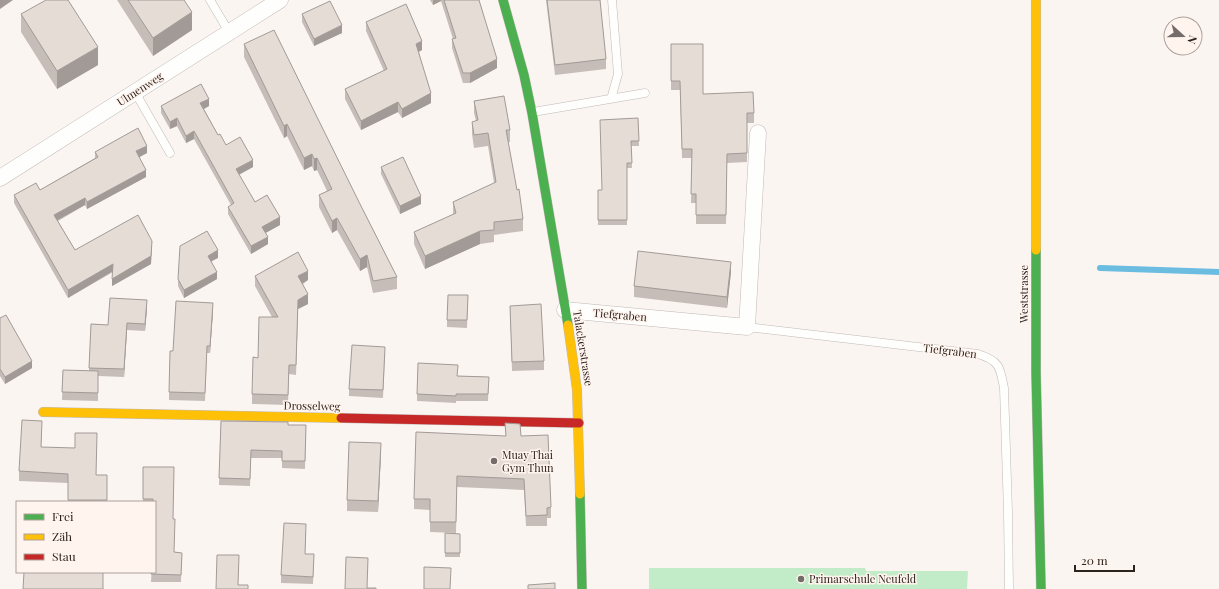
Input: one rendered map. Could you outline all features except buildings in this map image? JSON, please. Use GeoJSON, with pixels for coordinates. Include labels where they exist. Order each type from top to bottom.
{"type":"FeatureCollection","features":[{"type":"Feature","properties":{"kind":"street","name":"Ulmenweg"},"geometry":{"type":"LineString","coordinates":[[0,178],[280,0]]}},
{"type":"Feature","properties":{"kind":"street","name":"Talackerstrasse"},"geometry":{"type":"LineString","coordinates":[[503,0],[524,76],[532,112],[575,364],[579,423],[582,589]]}},
{"type":"Feature","properties":{"kind":"street","name":"Weststrasse"},"geometry":{"type":"LineString","coordinates":[[1036,0],[1037,411],[1042,589]]}},
{"type":"Feature","properties":{"kind":"street"},"geometry":{"type":"LineString","coordinates":[[747,327],[758,133]]}},
{"type":"Feature","properties":{"kind":"street","name":"Tiefgraben"},"geometry":{"type":"LineString","coordinates":[[565,310],[747,327]]}},
{"type":"Feature","properties":{"kind":"street","name":"Drosselweg"},"geometry":{"type":"LineString","coordinates":[[43,412],[579,423]]}},
{"type":"Feature","properties":{"kind":"lane"},"geometry":{"type":"LineString","coordinates":[[210,0],[229,32]]}},
{"type":"Feature","properties":{"kind":"lane"},"geometry":{"type":"LineString","coordinates":[[611,99],[618,74],[612,0]]}},
{"type":"Feature","properties":{"kind":"lane"},"geometry":{"type":"LineString","coordinates":[[135,92],[170,153]]}},
{"type":"Feature","properties":{"kind":"lane"},"geometry":{"type":"LineString","coordinates":[[532,112],[645,93]]}},
{"type":"Feature","properties":{"kind":"lane","name":"Tiefgraben"},"geometry":{"type":"LineString","coordinates":[[747,327],[978,354],[992,358],[998,364],[1004,388],[1008,512],[1008,589]]}},
{"type":"Feature","properties":{"kind":"green space","name":"Primarschule Neufeld"},"geometry":{"type":"Polygon","coordinates":[[[649,568],[865,568],[866,571],[968,571],[967,589],[649,589],[649,568]]]}},
{"type":"Feature","properties":{"kind":"waterway"},"geometry":{"type":"LineString","coordinates":[[1100,268],[1219,272]]}},
{"type":"Feature","properties":{"kind":"traffic: fast"},"geometry":{"type":"LineString","coordinates":[[503,0],[524,75],[532,113],[568,325]]}},
{"type":"Feature","properties":{"kind":"traffic: fast"},"geometry":{"type":"LineString","coordinates":[[1036,250],[1036,372],[1041,589]]}},
{"type":"Feature","properties":{"kind":"traffic: fast"},"geometry":{"type":"LineString","coordinates":[[580,494],[582,589]]}},
{"type":"Feature","properties":{"kind":"traffic: slow"},"geometry":{"type":"LineString","coordinates":[[1036,0],[1036,250]]}},
{"type":"Feature","properties":{"kind":"traffic: slow"},"geometry":{"type":"LineString","coordinates":[[568,325],[577,390],[580,494]]}},
{"type":"Feature","properties":{"kind":"traffic: slow"},"geometry":{"type":"LineString","coordinates":[[43,412],[341,418]]}},
{"type":"Feature","properties":{"kind":"traffic: jam"},"geometry":{"type":"LineString","coordinates":[[341,418],[579,423]]}},
{"type":"Feature","properties":{"kind":"place","name":"Muay Thai Gym Thun"},"geometry":{"type":"Point","coordinates":[494,461]}},
{"type":"Feature","properties":{"kind":"place","name":"Primarschule Neufeld"},"geometry":{"type":"Point","coordinates":[801,579]}}]}
